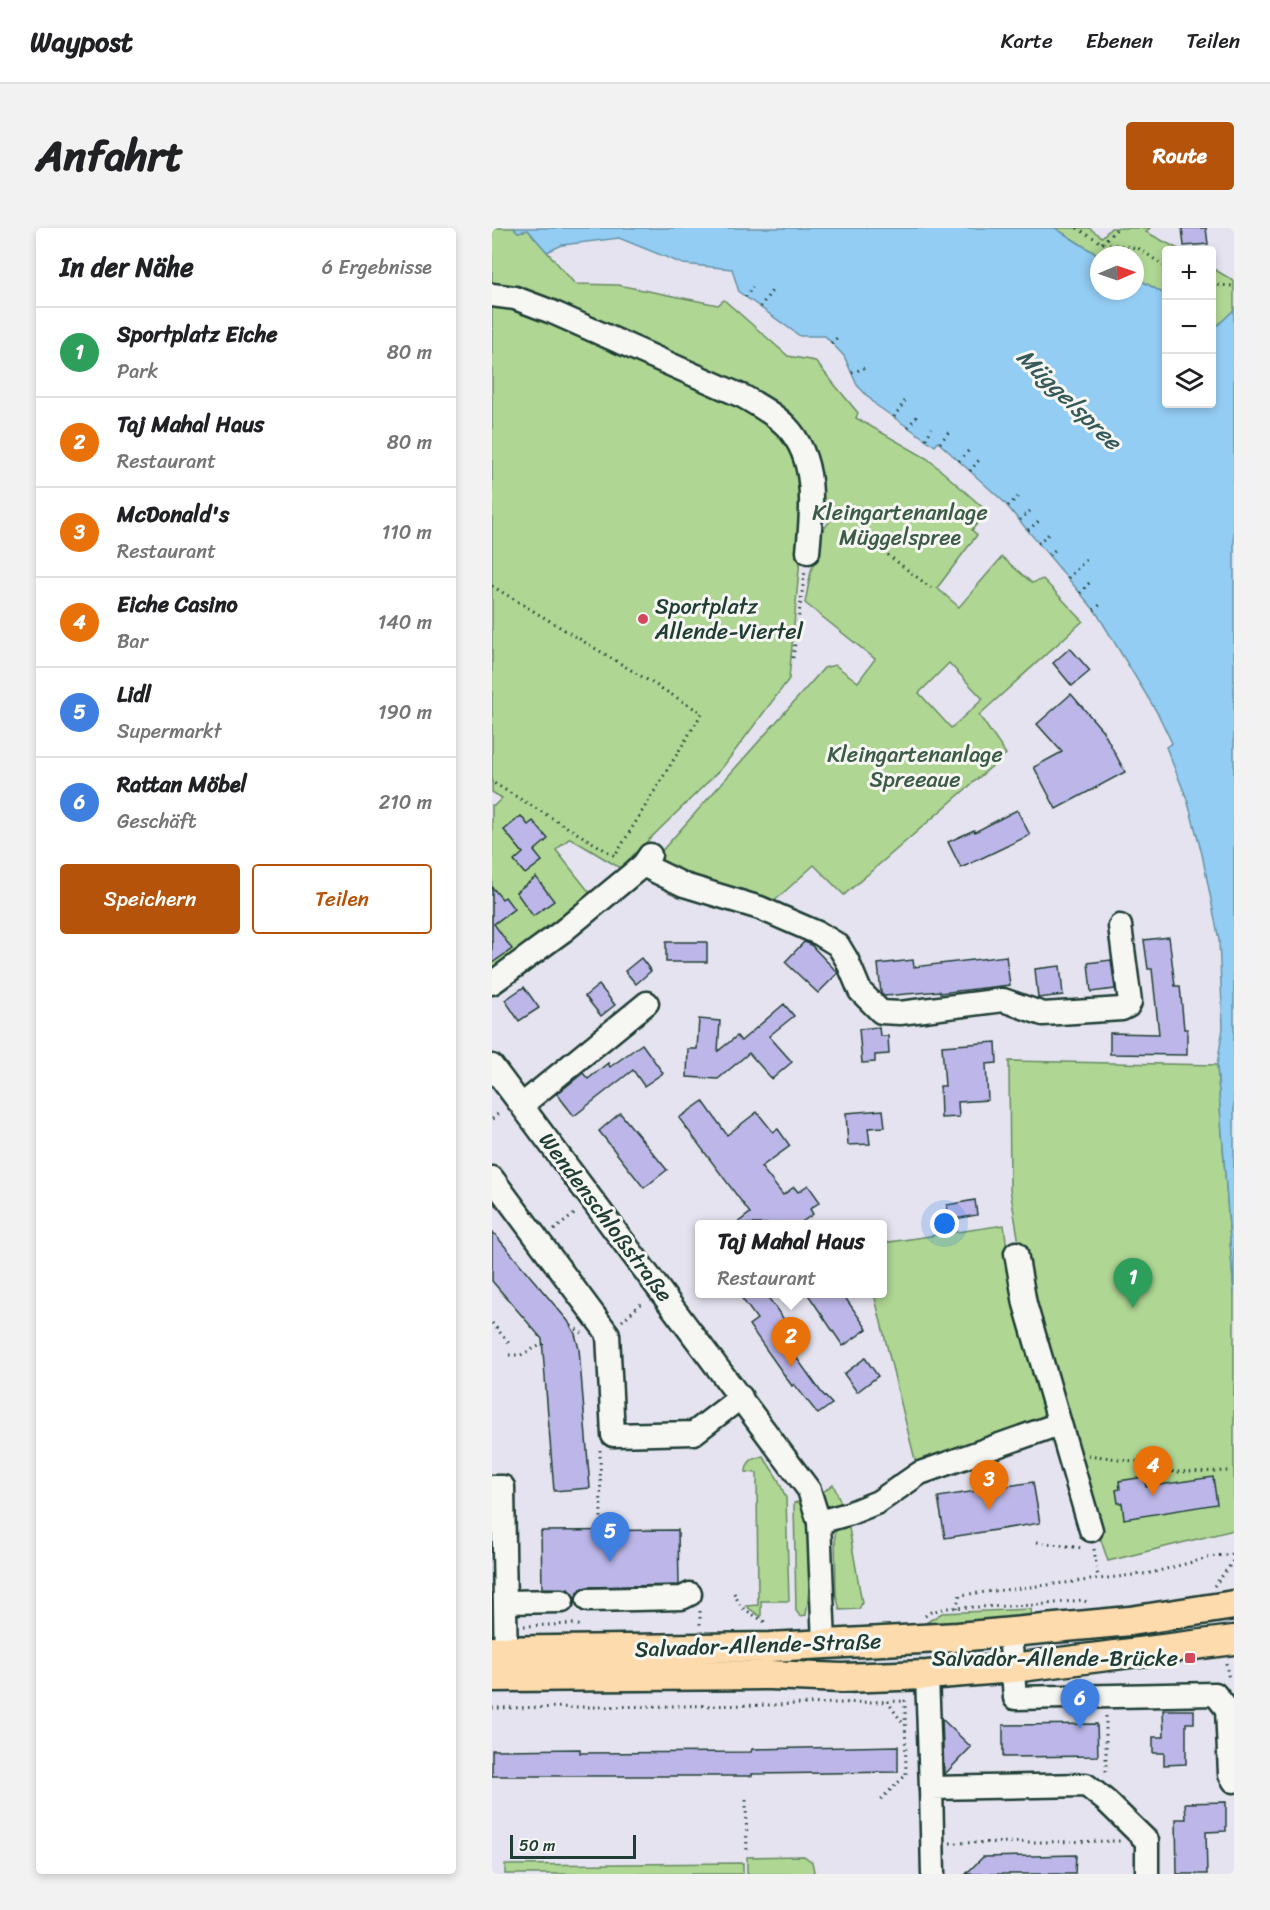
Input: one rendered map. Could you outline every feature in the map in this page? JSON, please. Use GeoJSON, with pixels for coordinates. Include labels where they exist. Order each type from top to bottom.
{"type":"FeatureCollection","features":[{"type":"Feature","properties":{"kind":"main road","name":"Salvador-Allende-Straße"},"geometry":{"type":"LineString","coordinates":[[499,1665],[690,1650],[1010,1633],[1130,1621],[1234,1605]]}},
{"type":"Feature","properties":{"kind":"main road","name":"Wendenschloßstraße"},"geometry":{"type":"LineString","coordinates":[[824,1644],[826,1676]]}},
{"type":"Feature","properties":{"kind":"main road","name":"Salvador-Allende-Straße"},"geometry":{"type":"LineString","coordinates":[[499,1665],[842,1678],[927,1675],[1230,1648]]}},
{"type":"Feature","properties":{"kind":"street"},"geometry":{"type":"LineString","coordinates":[[492,295],[515,298],[574,321],[744,397],[780,421],[799,445],[808,467],[812,513],[808,552]]}},
{"type":"Feature","properties":{"kind":"street"},"geometry":{"type":"LineString","coordinates":[[492,983],[564,931],[646,860],[684,885],[760,908],[820,934],[838,945],[860,991],[881,1012],[900,1013],[1004,1000],[1042,1014],[1122,1009],[1130,1002],[1120,926]]}},
{"type":"Feature","properties":{"kind":"street"},"geometry":{"type":"LineString","coordinates":[[522,1105],[647,1003]]}},
{"type":"Feature","properties":{"kind":"street","name":"Wendenschloßstraße"},"geometry":{"type":"LineString","coordinates":[[492,1066],[809,1490],[819,1522],[824,1644]]}},
{"type":"Feature","properties":{"kind":"street"},"geometry":{"type":"LineString","coordinates":[[492,1178],[608,1334],[613,1435],[694,1433],[741,1397]]}},
{"type":"Feature","properties":{"kind":"street"},"geometry":{"type":"LineString","coordinates":[[1017,1253],[1025,1304],[1069,1457],[1085,1538]]}},
{"type":"Feature","properties":{"kind":"street"},"geometry":{"type":"LineString","coordinates":[[819,1522],[878,1502],[920,1473],[1059,1424]]}},
{"type":"Feature","properties":{"kind":"street"},"geometry":{"type":"LineString","coordinates":[[492,1487],[503,1487],[505,1602],[499,1665]]}},
{"type":"Feature","properties":{"kind":"street"},"geometry":{"type":"LineString","coordinates":[[588,1600],[682,1598],[690,1594]]}},
{"type":"Feature","properties":{"kind":"street"},"geometry":{"type":"LineString","coordinates":[[505,1602],[562,1601]]}},
{"type":"Feature","properties":{"kind":"street"},"geometry":{"type":"LineString","coordinates":[[1010,1633],[1015,1698],[1215,1694],[1227,1709],[1230,1774],[1234,1781]]}},
{"type":"Feature","properties":{"kind":"street"},"geometry":{"type":"LineString","coordinates":[[927,1675],[933,1874]]}},
{"type":"Feature","properties":{"kind":"street"},"geometry":{"type":"LineString","coordinates":[[931,1788],[1086,1785],[1147,1841],[1147,1874]]}},
{"type":"Feature","properties":{"kind":"path"},"geometry":{"type":"LineString","coordinates":[[1077,228],[1102,243],[1138,248],[1162,264]]}},
{"type":"Feature","properties":{"kind":"path"},"geometry":{"type":"LineString","coordinates":[[1102,243],[1118,228]]}},
{"type":"Feature","properties":{"kind":"path"},"geometry":{"type":"LineString","coordinates":[[1216,285],[1234,286]]}},
{"type":"Feature","properties":{"kind":"path"},"geometry":{"type":"LineString","coordinates":[[745,297],[753,287]]}},
{"type":"Feature","properties":{"kind":"path"},"geometry":{"type":"LineString","coordinates":[[760,307],[774,288]]}},
{"type":"Feature","properties":{"kind":"path"},"geometry":{"type":"LineString","coordinates":[[831,343],[839,336]]}},
{"type":"Feature","properties":{"kind":"path"},"geometry":{"type":"LineString","coordinates":[[852,373],[864,368]]}},
{"type":"Feature","properties":{"kind":"path"},"geometry":{"type":"LineString","coordinates":[[894,417],[905,401]]}},
{"type":"Feature","properties":{"kind":"path"},"geometry":{"type":"LineString","coordinates":[[908,427],[917,416]]}},
{"type":"Feature","properties":{"kind":"path"},"geometry":{"type":"LineString","coordinates":[[926,439],[932,428]]}},
{"type":"Feature","properties":{"kind":"path"},"geometry":{"type":"LineString","coordinates":[[940,443],[951,429]]}},
{"type":"Feature","properties":{"kind":"path"},"geometry":{"type":"LineString","coordinates":[[959,460],[971,448]]}},
{"type":"Feature","properties":{"kind":"path"},"geometry":{"type":"LineString","coordinates":[[970,471],[979,460]]}},
{"type":"Feature","properties":{"kind":"path"},"geometry":{"type":"LineString","coordinates":[[1008,506],[1018,497]]}},
{"type":"Feature","properties":{"kind":"path"},"geometry":{"type":"LineString","coordinates":[[1020,520],[1030,512]]}},
{"type":"Feature","properties":{"kind":"path"},"geometry":{"type":"LineString","coordinates":[[1028,530],[1039,521]]}},
{"type":"Feature","properties":{"kind":"path"},"geometry":{"type":"LineString","coordinates":[[1038,543],[1051,532]]}},
{"type":"Feature","properties":{"kind":"path"},"geometry":{"type":"LineString","coordinates":[[1049,555],[1057,548]]}},
{"type":"Feature","properties":{"kind":"path"},"geometry":{"type":"LineString","coordinates":[[883,550],[931,588]]}},
{"type":"Feature","properties":{"kind":"path"},"geometry":{"type":"LineString","coordinates":[[793,658],[808,552]]}},
{"type":"Feature","properties":{"kind":"path"},"geometry":{"type":"LineString","coordinates":[[1068,578],[1086,560]]}},
{"type":"Feature","properties":{"kind":"path"},"geometry":{"type":"LineString","coordinates":[[1080,593],[1092,580]]}},
{"type":"Feature","properties":{"kind":"path"},"geometry":{"type":"LineString","coordinates":[[492,586],[702,713],[615,856],[492,782]]}},
{"type":"Feature","properties":{"kind":"path"},"geometry":{"type":"LineString","coordinates":[[1094,610],[1102,603]]}},
{"type":"Feature","properties":{"kind":"path"},"geometry":{"type":"LineString","coordinates":[[492,1119],[498,1114]]}},
{"type":"Feature","properties":{"kind":"path"},"geometry":{"type":"LineString","coordinates":[[541,1241],[593,1200]]}},
{"type":"Feature","properties":{"kind":"path"},"geometry":{"type":"LineString","coordinates":[[492,1323],[509,1343]]}},
{"type":"Feature","properties":{"kind":"path"},"geometry":{"type":"LineString","coordinates":[[509,1355],[520,1355],[545,1343]]}},
{"type":"Feature","properties":{"kind":"path"},"geometry":{"type":"LineString","coordinates":[[601,1520],[600,1444],[613,1435]]}},
{"type":"Feature","properties":{"kind":"path"},"geometry":{"type":"LineString","coordinates":[[1069,1457],[1083,1454],[1148,1463],[1165,1461],[1173,1472],[1230,1471]]}},
{"type":"Feature","properties":{"kind":"path"},"geometry":{"type":"LineString","coordinates":[[1037,1542],[1085,1538],[1098,1578]]}},
{"type":"Feature","properties":{"kind":"path"},"geometry":{"type":"LineString","coordinates":[[956,1608],[960,1595],[1098,1578],[1151,1574],[1215,1556],[1234,1555],[1232,1563],[1216,1583]]}},
{"type":"Feature","properties":{"kind":"path"},"geometry":{"type":"LineString","coordinates":[[734,1593],[741,1607],[770,1625]]}},
{"type":"Feature","properties":{"kind":"path"},"geometry":{"type":"LineString","coordinates":[[1230,1648],[1230,1691]]}},
{"type":"Feature","properties":{"kind":"path"},"geometry":{"type":"LineString","coordinates":[[1106,1696],[1106,1801]]}},
{"type":"Feature","properties":{"kind":"path"},"geometry":{"type":"LineString","coordinates":[[886,1701],[905,1726]]}},
{"type":"Feature","properties":{"kind":"path"},"geometry":{"type":"LineString","coordinates":[[492,1708],[905,1701],[906,1775],[881,1799]]}},
{"type":"Feature","properties":{"kind":"path"},"geometry":{"type":"LineString","coordinates":[[746,1800],[747,1854]]}},
{"type":"Feature","properties":{"kind":"path"},"geometry":{"type":"LineString","coordinates":[[932,1844],[1147,1841]]}},
{"type":"Feature","properties":{"kind":"green space","name":"Kleingartenanlage Müggelspree"},"geometry":{"type":"Polygon","coordinates":[[[492,228],[514,228],[518,232],[528,230],[575,284],[618,285],[718,305],[724,300],[788,356],[815,361],[858,413],[856,418],[928,459],[987,511],[972,530],[977,535],[937,588],[959,607],[1002,557],[1032,583],[1043,579],[1083,621],[979,715],[1006,754],[844,895],[814,865],[771,904],[715,887],[663,864],[659,854],[824,668],[835,665],[858,682],[875,659],[805,603],[811,571],[821,544],[817,538],[833,517],[817,505],[788,418],[492,284],[492,228]],[[949,663],[919,693],[951,728],[983,699],[949,663]]]}},
{"type":"Feature","properties":{"kind":"green space"},"geometry":{"type":"Polygon","coordinates":[[[1055,228],[1089,228],[1102,237],[1111,228],[1150,228],[1146,232],[1172,246],[1162,246],[1162,293],[1144,282],[1144,246],[1090,246],[1090,250],[1055,228]]]}},
{"type":"Feature","properties":{"kind":"green space"},"geometry":{"type":"Polygon","coordinates":[[[1216,270],[1234,281],[1234,310],[1218,325],[1216,324],[1216,270]]]}},
{"type":"Feature","properties":{"kind":"green space","name":"Sportplatz Allende-Viertel"},"geometry":{"type":"Polygon","coordinates":[[[492,303],[521,303],[782,423],[804,471],[800,559],[789,679],[722,768],[620,868],[570,838],[556,850],[594,898],[492,975],[492,805],[502,798],[492,792],[492,303]]]}},
{"type":"Feature","properties":{"kind":"green space"},"geometry":{"type":"Polygon","coordinates":[[[1009,1061],[1217,1065],[1234,1294],[1234,1530],[1108,1561],[1093,1516],[1022,1261],[1010,1189],[1009,1061]]]}},
{"type":"Feature","properties":{"kind":"green space"},"geometry":{"type":"Polygon","coordinates":[[[1004,1225],[1014,1308],[1049,1419],[916,1464],[875,1298],[887,1298],[887,1242],[1004,1225]]]}},
{"type":"Feature","properties":{"kind":"green space"},"geometry":{"type":"Polygon","coordinates":[[[763,1456],[778,1479],[786,1498],[789,1601],[761,1601],[761,1617],[746,1606],[758,1605],[757,1473],[746,1472],[751,1461],[763,1456]]]}},
{"type":"Feature","properties":{"kind":"green space"},"geometry":{"type":"Polygon","coordinates":[[[833,1484],[843,1507],[828,1508],[821,1494],[833,1484]]]}},
{"type":"Feature","properties":{"kind":"green space"},"geometry":{"type":"Polygon","coordinates":[[[801,1501],[807,1526],[809,1589],[806,1615],[800,1616],[796,1611],[794,1503],[801,1501]]]}},
{"type":"Feature","properties":{"kind":"green space"},"geometry":{"type":"Polygon","coordinates":[[[848,1522],[862,1603],[859,1609],[840,1610],[836,1595],[835,1532],[848,1522]]]}},
{"type":"Feature","properties":{"kind":"green space"},"geometry":{"type":"Polygon","coordinates":[[[1031,1609],[1032,1617],[919,1627],[942,1613],[1031,1609]]]}},
{"type":"Feature","properties":{"kind":"green space"},"geometry":{"type":"Polygon","coordinates":[[[804,1856],[812,1862],[814,1871],[812,1874],[747,1874],[747,1857],[804,1856]]]}},
{"type":"Feature","properties":{"kind":"green space"},"geometry":{"type":"Polygon","coordinates":[[[743,1863],[743,1874],[505,1874],[505,1865],[743,1863]]]}},
{"type":"Feature","properties":{"kind":"water","name":"Müggelspree"},"geometry":{"type":"Polygon","coordinates":[[[514,228],[1055,228],[1090,250],[1090,300],[1144,300],[1144,282],[1162,293],[1162,408],[1216,408],[1216,324],[1218,325],[1234,310],[1234,1294],[1217,1065],[1223,1028],[1219,940],[1202,854],[1187,799],[1166,747],[1172,743],[1158,714],[1096,612],[1003,501],[938,442],[935,446],[876,405],[857,385],[844,356],[825,336],[800,336],[739,292],[732,269],[683,264],[619,238],[562,245],[547,252],[528,230],[518,232],[514,228]]]}},
{"type":"Feature","properties":{"kind":"building"},"geometry":{"type":"Polygon","coordinates":[[[1182,228],[1206,228],[1208,244],[1184,246],[1182,228]]]}},
{"type":"Feature","properties":{"kind":"building"},"geometry":{"type":"Polygon","coordinates":[[[1070,648],[1090,671],[1072,686],[1053,663],[1070,648]]]}},
{"type":"Feature","properties":{"kind":"building"},"geometry":{"type":"Polygon","coordinates":[[[1071,694],[1103,731],[1125,772],[1056,809],[1034,767],[1062,752],[1037,724],[1071,694]]]}},
{"type":"Feature","properties":{"kind":"building"},"geometry":{"type":"Polygon","coordinates":[[[1017,810],[1030,835],[961,868],[948,842],[974,830],[975,832],[1017,810]]]}},
{"type":"Feature","properties":{"kind":"building"},"geometry":{"type":"Polygon","coordinates":[[[521,816],[528,825],[533,821],[548,839],[534,851],[542,861],[525,874],[514,861],[523,853],[504,830],[521,816]]]}},
{"type":"Feature","properties":{"kind":"building"},"geometry":{"type":"Polygon","coordinates":[[[536,877],[554,901],[533,916],[516,892],[536,877]]]}},
{"type":"Feature","properties":{"kind":"building"},"geometry":{"type":"Polygon","coordinates":[[[492,887],[502,899],[505,897],[514,909],[494,924],[512,949],[492,963],[492,887]]]}},
{"type":"Feature","properties":{"kind":"building"},"geometry":{"type":"Polygon","coordinates":[[[1169,937],[1175,986],[1180,986],[1184,1029],[1187,1029],[1187,1055],[1110,1054],[1110,1033],[1159,1034],[1152,969],[1148,969],[1144,940],[1169,937]]]}},
{"type":"Feature","properties":{"kind":"building"},"geometry":{"type":"Polygon","coordinates":[[[666,942],[707,942],[707,962],[666,962],[666,942]]]}},
{"type":"Feature","properties":{"kind":"building"},"geometry":{"type":"Polygon","coordinates":[[[804,942],[810,944],[838,973],[818,993],[785,962],[804,942]]]}},
{"type":"Feature","properties":{"kind":"building"},"geometry":{"type":"Polygon","coordinates":[[[1006,956],[1010,985],[940,993],[940,991],[884,996],[881,993],[878,964],[913,960],[914,967],[1006,956]]]}},
{"type":"Feature","properties":{"kind":"building"},"geometry":{"type":"Polygon","coordinates":[[[641,958],[651,971],[636,984],[625,971],[641,958]]]}},
{"type":"Feature","properties":{"kind":"building"},"geometry":{"type":"Polygon","coordinates":[[[1111,960],[1115,989],[1091,992],[1088,963],[1111,960]]]}},
{"type":"Feature","properties":{"kind":"building"},"geometry":{"type":"Polygon","coordinates":[[[1060,966],[1063,995],[1038,998],[1035,969],[1060,966]]]}},
{"type":"Feature","properties":{"kind":"building"},"geometry":{"type":"Polygon","coordinates":[[[599,985],[615,1005],[601,1016],[585,996],[599,985]]]}},
{"type":"Feature","properties":{"kind":"building"},"geometry":{"type":"Polygon","coordinates":[[[524,987],[539,1008],[519,1021],[505,1000],[524,987]]]}},
{"type":"Feature","properties":{"kind":"building"},"geometry":{"type":"Polygon","coordinates":[[[784,1004],[794,1016],[769,1036],[792,1062],[772,1079],[749,1053],[718,1079],[687,1077],[688,1049],[697,1049],[699,1019],[720,1021],[718,1051],[737,1036],[741,1041],[784,1004]]]}},
{"type":"Feature","properties":{"kind":"building"},"geometry":{"type":"Polygon","coordinates":[[[879,1027],[880,1036],[888,1036],[889,1054],[875,1055],[875,1062],[862,1063],[859,1029],[879,1027]]]}},
{"type":"Feature","properties":{"kind":"building"},"geometry":{"type":"Polygon","coordinates":[[[996,1042],[997,1063],[986,1064],[988,1100],[958,1102],[959,1117],[941,1118],[940,1086],[945,1086],[942,1046],[996,1042]]]}},
{"type":"Feature","properties":{"kind":"building"},"geometry":{"type":"Polygon","coordinates":[[[642,1044],[663,1073],[644,1086],[633,1070],[574,1116],[557,1094],[583,1073],[588,1079],[608,1063],[610,1067],[642,1044]]]}},
{"type":"Feature","properties":{"kind":"building"},"geometry":{"type":"Polygon","coordinates":[[[703,1101],[727,1135],[757,1112],[773,1132],[778,1129],[790,1146],[761,1167],[783,1195],[794,1187],[798,1192],[808,1185],[820,1202],[810,1209],[813,1214],[805,1220],[741,1220],[750,1213],[679,1118],[703,1101]]]}},
{"type":"Feature","properties":{"kind":"building"},"geometry":{"type":"Polygon","coordinates":[[[883,1110],[885,1127],[868,1128],[870,1144],[848,1145],[846,1113],[883,1110]]]}},
{"type":"Feature","properties":{"kind":"building"},"geometry":{"type":"Polygon","coordinates":[[[620,1113],[667,1170],[644,1188],[599,1131],[620,1113]]]}},
{"type":"Feature","properties":{"kind":"building"},"geometry":{"type":"Polygon","coordinates":[[[975,1200],[977,1215],[949,1220],[947,1205],[975,1200]]]}},
{"type":"Feature","properties":{"kind":"building"},"geometry":{"type":"Polygon","coordinates":[[[492,1231],[568,1321],[575,1334],[579,1349],[590,1488],[554,1491],[542,1339],[492,1281],[492,1231]]]}},
{"type":"Feature","properties":{"kind":"building"},"geometry":{"type":"Polygon","coordinates":[[[742,1298],[769,1298],[788,1325],[778,1332],[832,1404],[818,1414],[794,1384],[792,1386],[749,1325],[757,1319],[742,1298]]]}},
{"type":"Feature","properties":{"kind":"building"},"geometry":{"type":"Polygon","coordinates":[[[810,1298],[845,1298],[867,1329],[843,1346],[810,1298]]]}},
{"type":"Feature","properties":{"kind":"building"},"geometry":{"type":"Polygon","coordinates":[[[865,1358],[878,1376],[857,1392],[844,1374],[865,1358]]]}},
{"type":"Feature","properties":{"kind":"building"},"geometry":{"type":"Polygon","coordinates":[[[1144,1477],[1146,1487],[1213,1477],[1217,1504],[1124,1519],[1122,1503],[1118,1503],[1116,1490],[1120,1489],[1119,1481],[1144,1477]]]}},
{"type":"Feature","properties":{"kind":"building"},"geometry":{"type":"Polygon","coordinates":[[[1033,1482],[1040,1523],[945,1538],[938,1497],[1033,1482]]]}},
{"type":"Feature","properties":{"kind":"building"},"geometry":{"type":"Polygon","coordinates":[[[678,1530],[679,1585],[588,1587],[581,1589],[575,1598],[568,1589],[542,1588],[541,1531],[678,1530]]]}},
{"type":"Feature","properties":{"kind":"building"},"geometry":{"type":"Polygon","coordinates":[[[1163,1710],[1194,1710],[1194,1723],[1186,1723],[1186,1764],[1164,1765],[1164,1753],[1153,1753],[1153,1737],[1164,1737],[1163,1710]]]}},
{"type":"Feature","properties":{"kind":"building"},"geometry":{"type":"Polygon","coordinates":[[[942,1719],[971,1747],[945,1774],[944,1774],[942,1719]]]}},
{"type":"Feature","properties":{"kind":"building"},"geometry":{"type":"Polygon","coordinates":[[[1097,1724],[1098,1756],[1003,1757],[1003,1725],[1097,1724]]]}},
{"type":"Feature","properties":{"kind":"building"},"geometry":{"type":"Polygon","coordinates":[[[898,1746],[898,1772],[752,1774],[752,1776],[492,1776],[492,1750],[580,1749],[580,1753],[751,1752],[752,1749],[898,1746]]]}},
{"type":"Feature","properties":{"kind":"building"},"geometry":{"type":"Polygon","coordinates":[[[1226,1802],[1226,1831],[1206,1832],[1207,1874],[1177,1874],[1176,1819],[1186,1819],[1185,1803],[1226,1802]]]}},
{"type":"Feature","properties":{"kind":"building"},"geometry":{"type":"Polygon","coordinates":[[[1076,1855],[1075,1874],[966,1874],[983,1857],[1076,1855]]]}},
{"type":"Feature","properties":{"kind":"place","name":"Sportplatz Allende-Viertel"},"geometry":{"type":"Point","coordinates":[643,619]}},
{"type":"Feature","properties":{"kind":"place","name":"Sportplatz Eiche"},"geometry":{"type":"Point","coordinates":[1133,1308]}},
{"type":"Feature","properties":{"kind":"place","name":"Taj Mahal Haus"},"geometry":{"type":"Point","coordinates":[791,1367]}},
{"type":"Feature","properties":{"kind":"place","name":"Eiche Casino"},"geometry":{"type":"Point","coordinates":[1153,1496]}},
{"type":"Feature","properties":{"kind":"place","name":"McDonald's"},"geometry":{"type":"Point","coordinates":[989,1510]}},
{"type":"Feature","properties":{"kind":"place","name":"Lidl"},"geometry":{"type":"Point","coordinates":[610,1562]}},
{"type":"Feature","properties":{"kind":"place","name":"Salvador-Allende-Brücke"},"geometry":{"type":"Point","coordinates":[1190,1658]}},
{"type":"Feature","properties":{"kind":"place","name":"Rattan Möbel"},"geometry":{"type":"Point","coordinates":[1080,1729]}},
{"type":"Feature","properties":{"kind":"park label","name":"Kleingartenanlage Spreeaue"},"geometry":{"type":"Point","coordinates":[915,766]}}]}
